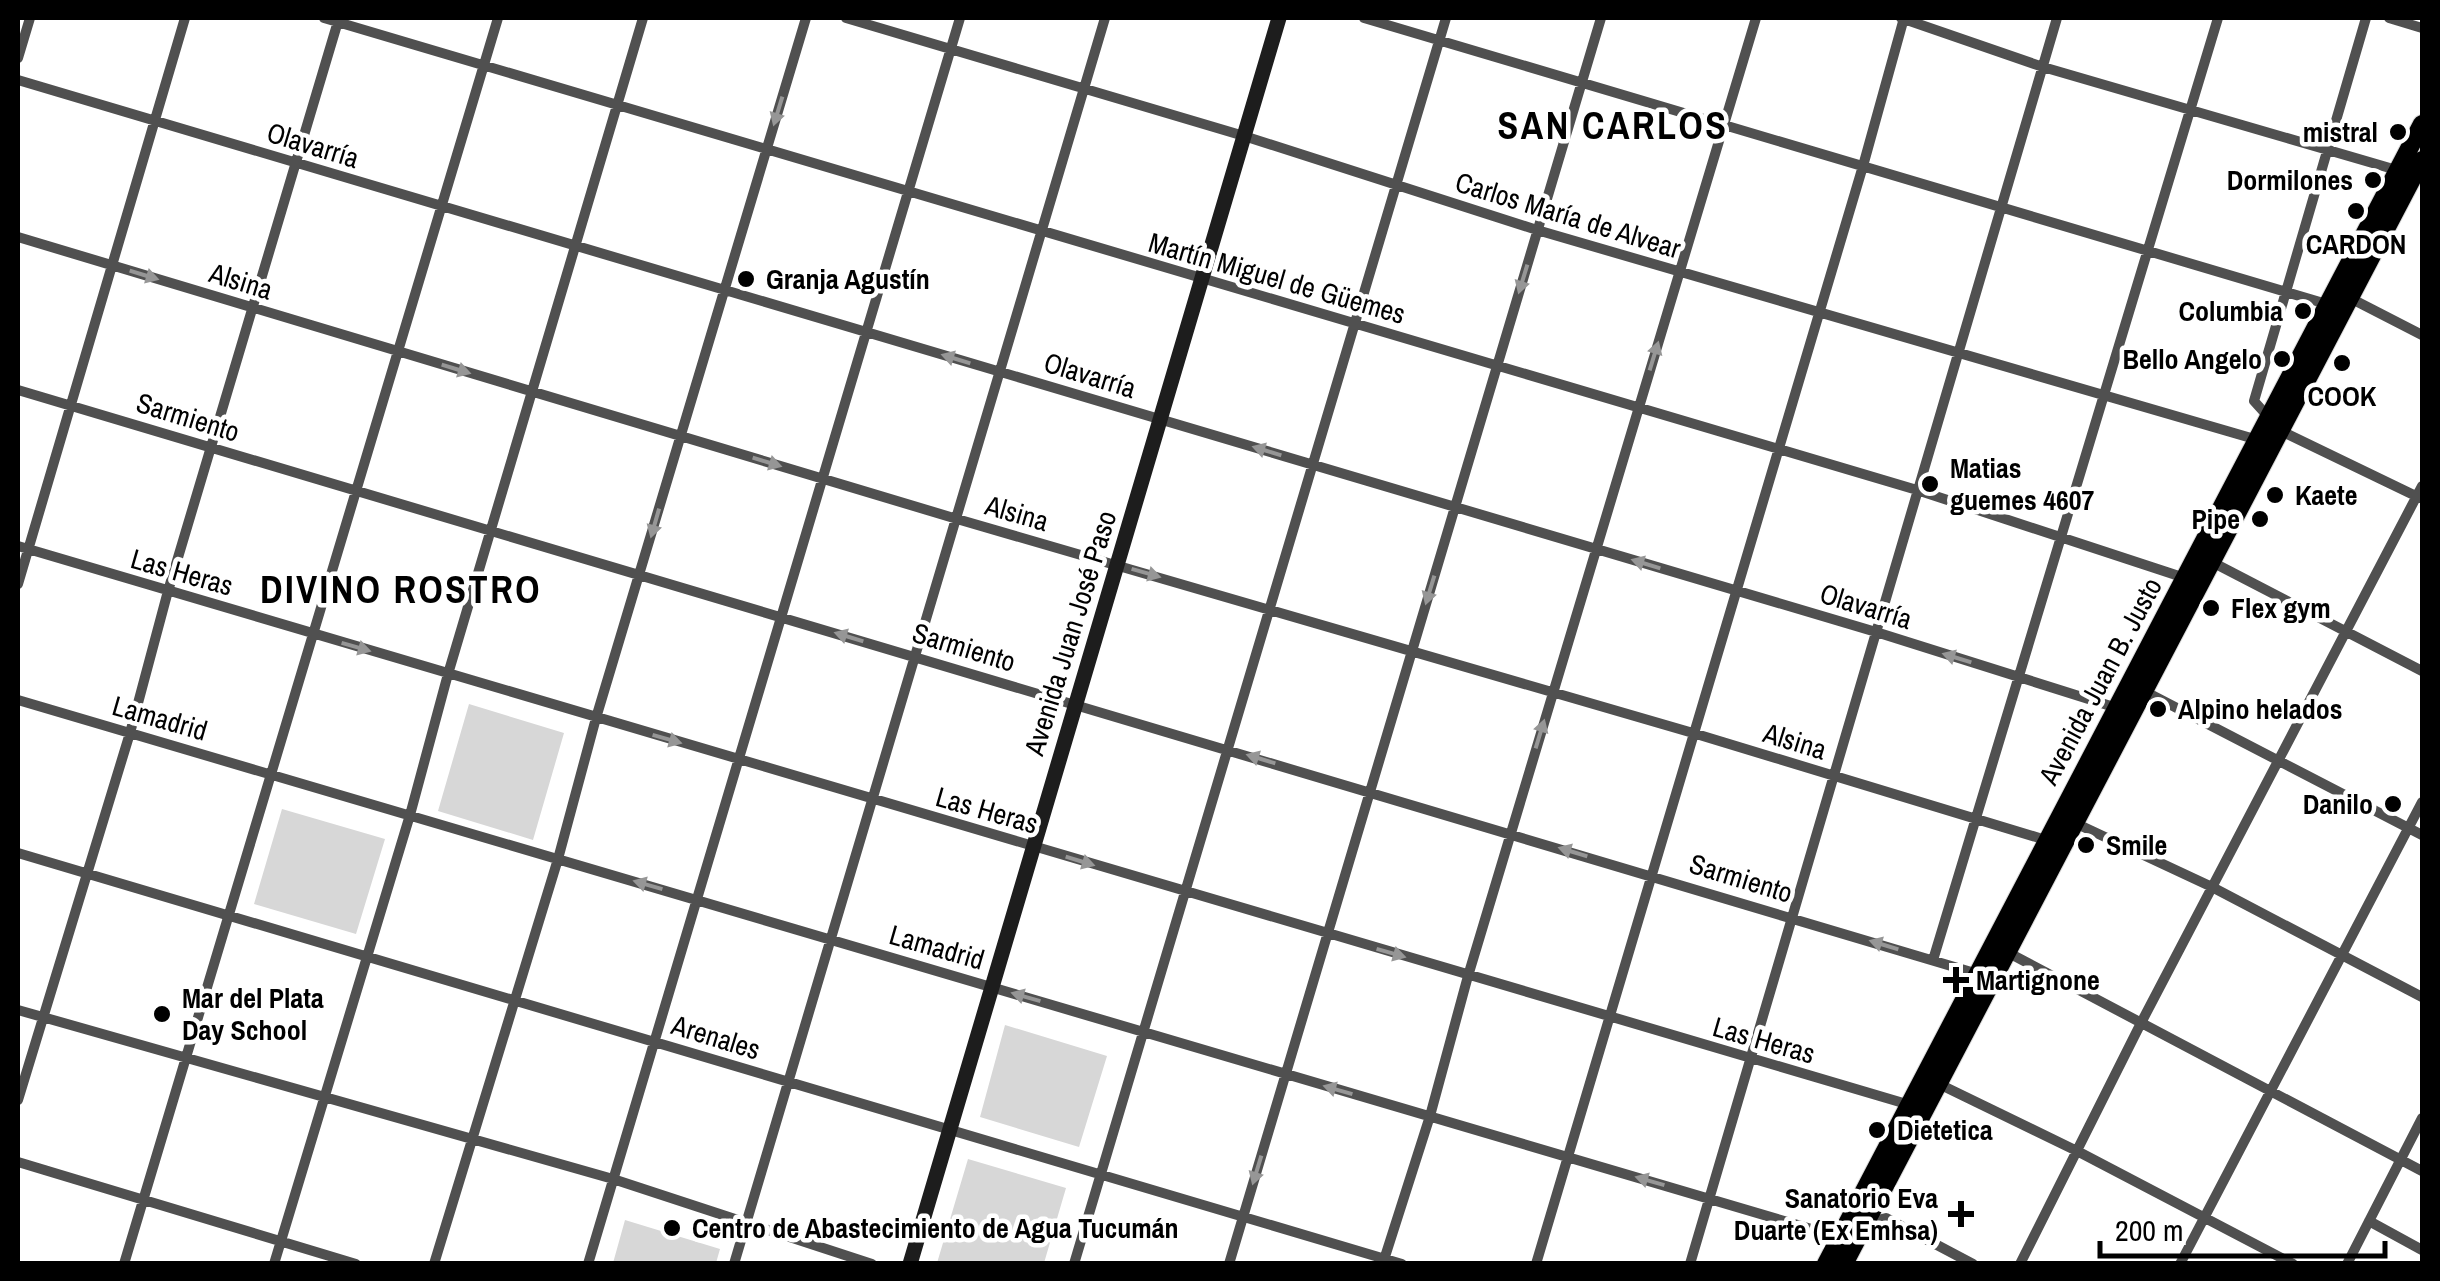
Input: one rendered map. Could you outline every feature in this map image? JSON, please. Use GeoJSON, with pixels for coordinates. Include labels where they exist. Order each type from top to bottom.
{"type":"FeatureCollection","features":[{"type":"Feature","properties":{"kind":"main road","name":"Avenida Juan José Paso"},"geometry":{"type":"LineString","coordinates":[[910,1264],[1279,18]]}},
{"type":"Feature","properties":{"kind":"main road","name":"Avenida Juan B. Justo"},"geometry":{"type":"LineString","coordinates":[[1826,1264],[1978,974],[2144,691],[2212,562],[2328,306],[2422,124]]}},
{"type":"Feature","properties":{"kind":"main road","name":"Avenida Juan B. Justo"},"geometry":{"type":"LineString","coordinates":[[2068,819],[2116,708],[2258,440],[2275,425],[2421,167]]}},
{"type":"Feature","properties":{"kind":"main road","name":"Avenida Juan B. Justo"},"geometry":{"type":"LineString","coordinates":[[1844,1264],[2008,952],[2055,844]]}},
{"type":"Feature","properties":{"kind":"street"},"geometry":{"type":"LineString","coordinates":[[18,58],[30,18]]}},
{"type":"Feature","properties":{"kind":"street"},"geometry":{"type":"LineString","coordinates":[[18,584],[22,548],[70,406],[185,18]]}},
{"type":"Feature","properties":{"kind":"street","name":"Martín Miguel de Güemes"},"geometry":{"type":"LineString","coordinates":[[324,18],[1918,490],[2185,579]]}},
{"type":"Feature","properties":{"kind":"street"},"geometry":{"type":"LineString","coordinates":[[124,1264],[498,18]]}},
{"type":"Feature","properties":{"kind":"street"},"geometry":{"type":"LineString","coordinates":[[274,1264],[410,816],[448,674],[643,18]]}},
{"type":"Feature","properties":{"kind":"street"},"geometry":{"type":"LineString","coordinates":[[434,1264],[806,18]]}},
{"type":"Feature","properties":{"kind":"street","name":"Carlos María de Alvear"},"geometry":{"type":"LineString","coordinates":[[846,18],[1244,136],[1537,230],[2258,440]]}},
{"type":"Feature","properties":{"kind":"street"},"geometry":{"type":"LineString","coordinates":[[588,1264],[960,18]]}},
{"type":"Feature","properties":{"kind":"street"},"geometry":{"type":"LineString","coordinates":[[734,1264],[834,940],[872,799],[1104,18]]}},
{"type":"Feature","properties":{"kind":"street"},"geometry":{"type":"LineString","coordinates":[[1364,18],[2328,306],[2350,298],[2422,335]]}},
{"type":"Feature","properties":{"kind":"street"},"geometry":{"type":"LineString","coordinates":[[1074,1264],[1446,18]]}},
{"type":"Feature","properties":{"kind":"street"},"geometry":{"type":"LineString","coordinates":[[1228,1264],[1600,18]]}},
{"type":"Feature","properties":{"kind":"street"},"geometry":{"type":"LineString","coordinates":[[1384,1261],[1756,18]]}},
{"type":"Feature","properties":{"kind":"street"},"geometry":{"type":"LineString","coordinates":[[1536,1264],[1863,166],[1902,18],[2043,67],[2326,152],[2398,171],[2421,167]]}},
{"type":"Feature","properties":{"kind":"street"},"geometry":{"type":"LineString","coordinates":[[1690,1264],[2057,18]]}},
{"type":"Feature","properties":{"kind":"street"},"geometry":{"type":"LineString","coordinates":[[1933,960],[2218,18]]}},
{"type":"Feature","properties":{"kind":"street"},"geometry":{"type":"LineString","coordinates":[[2020,1264],[2212,887],[2421,494],[2275,425],[2254,402],[2366,18]]}},
{"type":"Feature","properties":{"kind":"street"},"geometry":{"type":"LineString","coordinates":[[2389,18],[2422,28]]}},
{"type":"Feature","properties":{"kind":"street"},"geometry":{"type":"LineString","coordinates":[[18,1100],[339,20]]}},
{"type":"Feature","properties":{"kind":"street","name":"Olavarría"},"geometry":{"type":"LineString","coordinates":[[18,80],[1876,632],[2116,708]]}},
{"type":"Feature","properties":{"kind":"street","name":"Alsina"},"geometry":{"type":"LineString","coordinates":[[18,238],[957,519],[1553,691],[2055,844]]}},
{"type":"Feature","properties":{"kind":"street","name":"Sarmiento"},"geometry":{"type":"LineString","coordinates":[[18,390],[1978,974]]}},
{"type":"Feature","properties":{"kind":"street","name":"Las Heras"},"geometry":{"type":"LineString","coordinates":[[22,548],[1908,1106]]}},
{"type":"Feature","properties":{"kind":"street"},"geometry":{"type":"LineString","coordinates":[[2185,579],[2212,562],[2422,671]]}},
{"type":"Feature","properties":{"kind":"street"},"geometry":{"type":"LineString","coordinates":[[2116,708],[2144,691],[2422,835]]}},
{"type":"Feature","properties":{"kind":"street","name":"Lamadrid"},"geometry":{"type":"LineString","coordinates":[[18,700],[1825,1233],[1866,1223]]}},
{"type":"Feature","properties":{"kind":"street"},"geometry":{"type":"LineString","coordinates":[[2180,1264],[2422,802]]}},
{"type":"Feature","properties":{"kind":"street"},"geometry":{"type":"LineString","coordinates":[[2068,819],[2212,887],[2422,998]]}},
{"type":"Feature","properties":{"kind":"street","name":"Arenales"},"geometry":{"type":"LineString","coordinates":[[18,853],[1402,1264]]}},
{"type":"Feature","properties":{"kind":"street"},"geometry":{"type":"LineString","coordinates":[[1978,974],[2008,952],[2422,1171]]}},
{"type":"Feature","properties":{"kind":"street"},"geometry":{"type":"LineString","coordinates":[[18,1010],[613,1179],[872,1264]]}},
{"type":"Feature","properties":{"kind":"street"},"geometry":{"type":"LineString","coordinates":[[1908,1106],[1939,1084],[2293,1264]]}},
{"type":"Feature","properties":{"kind":"street"},"geometry":{"type":"LineString","coordinates":[[2347,1264],[2422,1118]]}},
{"type":"Feature","properties":{"kind":"street"},"geometry":{"type":"LineString","coordinates":[[18,1162],[356,1264]]}},
{"type":"Feature","properties":{"kind":"street"},"geometry":{"type":"LineString","coordinates":[[1866,1223],[1886,1218],[1972,1264]]}},
{"type":"Feature","properties":{"kind":"street"},"geometry":{"type":"LineString","coordinates":[[2368,1222],[2422,1250]]}},
{"type":"Feature","properties":{"kind":"shaded area"},"geometry":{"type":"Polygon","coordinates":[[[469,704],[564,733],[533,840],[438,811],[469,704]]]}},
{"type":"Feature","properties":{"kind":"shaded area"},"geometry":{"type":"Polygon","coordinates":[[[282,809],[385,839],[356,934],[254,904],[282,809]]]}},
{"type":"Feature","properties":{"kind":"shaded area"},"geometry":{"type":"Polygon","coordinates":[[[1005,1025],[1107,1056],[1079,1147],[980,1117],[1005,1025]]]}},
{"type":"Feature","properties":{"kind":"shaded area"},"geometry":{"type":"Polygon","coordinates":[[[968,1159],[1066,1188],[1044,1263],[937,1263],[968,1159]]]}},
{"type":"Feature","properties":{"kind":"shaded area"},"geometry":{"type":"Polygon","coordinates":[[[625,1220],[720,1249],[716,1263],[613,1263],[625,1220]]]}},
{"type":"Feature","properties":{"kind":"place","name":"mistral"},"geometry":{"type":"Point","coordinates":[2398,132]}},
{"type":"Feature","properties":{"kind":"place","name":"Dormilones"},"geometry":{"type":"Point","coordinates":[2373,180]}},
{"type":"Feature","properties":{"kind":"place","name":"CARDON"},"geometry":{"type":"Point","coordinates":[2356,211]}},
{"type":"Feature","properties":{"kind":"place","name":"Granja Agustín"},"geometry":{"type":"Point","coordinates":[746,279]}},
{"type":"Feature","properties":{"kind":"place","name":"Columbia"},"geometry":{"type":"Point","coordinates":[2303,311]}},
{"type":"Feature","properties":{"kind":"place","name":"Bello Angelo"},"geometry":{"type":"Point","coordinates":[2282,359]}},
{"type":"Feature","properties":{"kind":"place","name":"COOK"},"geometry":{"type":"Point","coordinates":[2342,363]}},
{"type":"Feature","properties":{"kind":"place","name":"Matias guemes 4607"},"geometry":{"type":"Point","coordinates":[1930,484]}},
{"type":"Feature","properties":{"kind":"place","name":"Kaete"},"geometry":{"type":"Point","coordinates":[2275,495]}},
{"type":"Feature","properties":{"kind":"place","name":"Pipe"},"geometry":{"type":"Point","coordinates":[2260,519]}},
{"type":"Feature","properties":{"kind":"place","name":"Flex gym"},"geometry":{"type":"Point","coordinates":[2211,608]}},
{"type":"Feature","properties":{"kind":"place","name":"Alpino helados"},"geometry":{"type":"Point","coordinates":[2158,709]}},
{"type":"Feature","properties":{"kind":"place","name":"Danilo"},"geometry":{"type":"Point","coordinates":[2393,804]}},
{"type":"Feature","properties":{"kind":"place","name":"Smile"},"geometry":{"type":"Point","coordinates":[2086,845]}},
{"type":"Feature","properties":{"kind":"place","name":"Martignone"},"geometry":{"type":"Point","coordinates":[1956,980]}},
{"type":"Feature","properties":{"kind":"place","name":"Mar del Plata Day School"},"geometry":{"type":"Point","coordinates":[162,1014]}},
{"type":"Feature","properties":{"kind":"place","name":"Dietetica"},"geometry":{"type":"Point","coordinates":[1877,1130]}},
{"type":"Feature","properties":{"kind":"place","name":"Sanatorio Eva Duarte (Ex Emhsa)"},"geometry":{"type":"Point","coordinates":[1961,1214]}},
{"type":"Feature","properties":{"kind":"place","name":"Centro de Abastecimiento de Agua Tucumán"},"geometry":{"type":"Point","coordinates":[672,1228]}},
{"type":"Feature","properties":{"kind":"district","name":"SAN CARLOS"},"geometry":{"type":"Point","coordinates":[1613,125]}},
{"type":"Feature","properties":{"kind":"district","name":"DIVINO ROSTRO"},"geometry":{"type":"Point","coordinates":[401,589]}}]}
